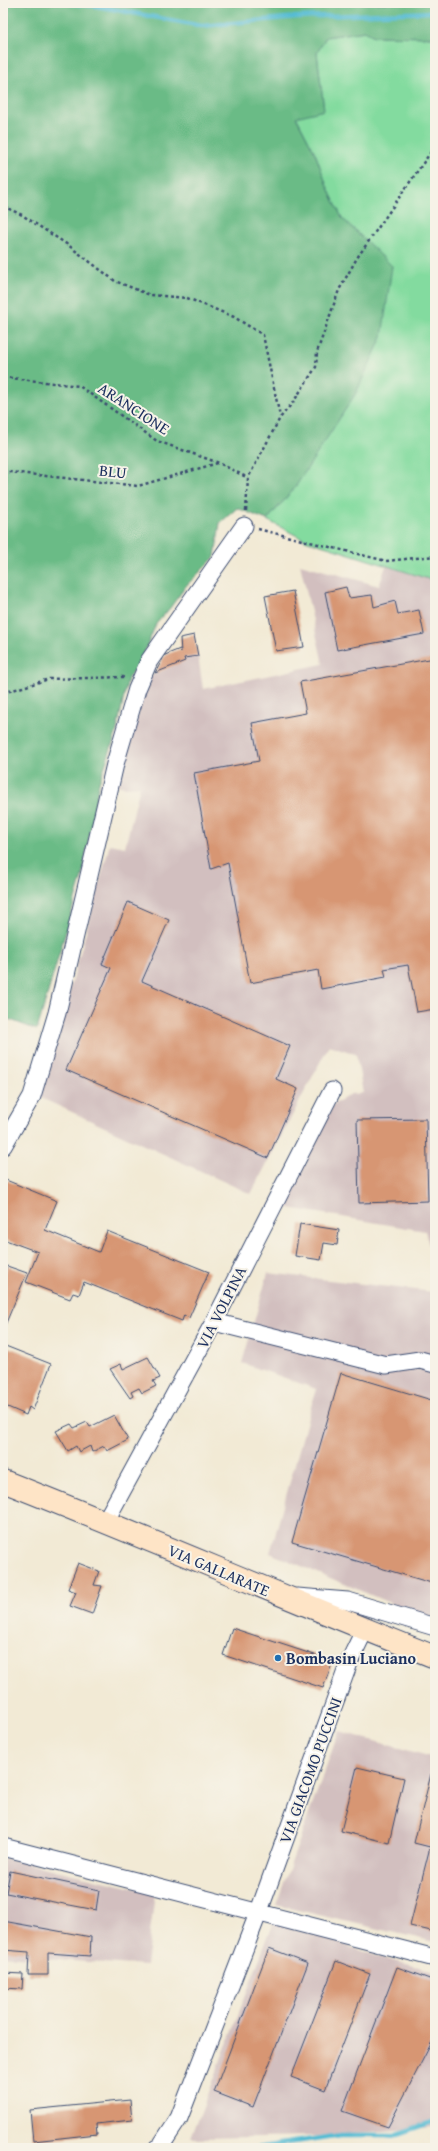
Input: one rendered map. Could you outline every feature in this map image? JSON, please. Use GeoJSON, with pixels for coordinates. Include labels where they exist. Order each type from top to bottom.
{"type":"FeatureCollection","features":[{"type":"Feature","properties":{"kind":"main road","name":"VIA GALLARATE"},"geometry":{"type":"LineString","coordinates":[[3,1481],[106,1522],[281,1596],[435,1657]]}},
{"type":"Feature","properties":{"kind":"street"},"geometry":{"type":"LineString","coordinates":[[3,1146],[32,1096],[57,1013],[115,764],[142,677],[149,661],[244,526]]}},
{"type":"Feature","properties":{"kind":"street","name":"VIA VOLPINA"},"geometry":{"type":"LineString","coordinates":[[106,1522],[214,1322],[332,1091]]}},
{"type":"Feature","properties":{"kind":"street"},"geometry":{"type":"LineString","coordinates":[[214,1322],[386,1365],[420,1360],[435,1364]]}},
{"type":"Feature","properties":{"kind":"street"},"geometry":{"type":"LineString","coordinates":[[281,1596],[348,1601],[435,1626]]}},
{"type":"Feature","properties":{"kind":"street","name":"VIA GIACOMO PUCCINI"},"geometry":{"type":"LineString","coordinates":[[156,2148],[160,2147],[179,2118],[259,1912],[350,1660],[365,1629]]}},
{"type":"Feature","properties":{"kind":"street"},"geometry":{"type":"LineString","coordinates":[[3,1847],[435,1958]]}},
{"type":"Feature","properties":{"kind":"path"},"geometry":{"type":"LineString","coordinates":[[435,146],[357,258],[339,290],[317,352],[316,367],[294,401],[280,418],[248,478],[244,526],[386,561],[435,556]]}},
{"type":"Feature","properties":{"kind":"path"},"geometry":{"type":"LineString","coordinates":[[3,206],[22,215],[68,245],[116,281],[150,295],[187,298],[234,317],[263,335],[280,418]]}},
{"type":"Feature","properties":{"kind":"path","name":"ARANCIONE"},"geometry":{"type":"LineString","coordinates":[[3,377],[79,386],[158,441],[219,463],[248,478]]}},
{"type":"Feature","properties":{"kind":"path","name":"BLU"},"geometry":{"type":"LineString","coordinates":[[3,474],[9,472],[138,486],[219,463]]}},
{"type":"Feature","properties":{"kind":"path"},"geometry":{"type":"LineString","coordinates":[[3,693],[49,679],[142,677]]}},
{"type":"Feature","properties":{"kind":"shaded area"},"geometry":{"type":"Polygon","coordinates":[[[300,564],[379,586],[386,566],[435,581],[435,1618],[402,1608],[270,1553],[316,1389],[242,1363],[268,1273],[433,1292],[432,1266],[425,1231],[283,1207],[333,1105],[351,1094],[363,1093],[356,1054],[329,1045],[251,1194],[39,1097],[65,1009],[110,844],[125,847],[140,786],[125,787],[116,785],[141,687],[154,674],[185,661],[184,658],[198,656],[203,689],[323,664],[300,564]]]}},
{"type":"Feature","properties":{"kind":"shaded area"},"geometry":{"type":"Polygon","coordinates":[[[339,1731],[435,1758],[435,1942],[276,1905],[339,1731]]]}},
{"type":"Feature","properties":{"kind":"shaded area"},"geometry":{"type":"Polygon","coordinates":[[[3,1858],[155,1893],[146,1966],[3,1956],[3,1858]]]}},
{"type":"Feature","properties":{"kind":"shaded area"},"geometry":{"type":"Polygon","coordinates":[[[274,1921],[385,1959],[435,1971],[435,2127],[316,2136],[191,2138],[274,1921]]]}},
{"type":"Feature","properties":{"kind":"green space"},"geometry":{"type":"Polygon","coordinates":[[[3,3],[435,3],[435,37],[374,36],[365,31],[326,37],[317,53],[324,110],[296,117],[315,153],[327,186],[342,218],[392,266],[382,337],[356,393],[294,489],[267,520],[237,508],[220,523],[215,557],[186,586],[156,624],[140,663],[128,678],[116,734],[99,783],[82,876],[37,1030],[3,1017],[3,3]]]}},
{"type":"Feature","properties":{"kind":"green space"},"geometry":{"type":"Polygon","coordinates":[[[365,31],[374,36],[435,37],[435,581],[305,540],[267,520],[294,489],[392,266],[342,218],[327,186],[315,153],[296,116],[324,110],[317,53],[326,37],[365,31]]]}},
{"type":"Feature","properties":{"kind":"building"},"geometry":{"type":"Polygon","coordinates":[[[346,587],[349,598],[372,595],[374,607],[395,601],[398,614],[419,610],[424,634],[337,650],[325,592],[346,587]]]}},
{"type":"Feature","properties":{"kind":"building"},"geometry":{"type":"Polygon","coordinates":[[[293,591],[304,647],[276,651],[265,596],[293,591]]]}},
{"type":"Feature","properties":{"kind":"building"},"geometry":{"type":"Polygon","coordinates":[[[194,635],[198,656],[184,658],[185,661],[155,673],[165,655],[180,649],[181,652],[180,638],[194,635]]]}},
{"type":"Feature","properties":{"kind":"building"},"geometry":{"type":"Polygon","coordinates":[[[435,658],[435,1009],[417,1012],[408,965],[384,969],[386,977],[321,989],[318,970],[250,983],[228,863],[211,869],[194,773],[259,761],[252,723],[306,713],[300,682],[435,658]]]}},
{"type":"Feature","properties":{"kind":"building"},"geometry":{"type":"Polygon","coordinates":[[[128,902],[169,920],[142,981],[290,1046],[276,1079],[298,1089],[268,1158],[66,1070],[111,968],[102,964],[128,902]]]}},
{"type":"Feature","properties":{"kind":"building"},"geometry":{"type":"Polygon","coordinates":[[[426,1119],[428,1201],[359,1203],[357,1120],[426,1119]]]}},
{"type":"Feature","properties":{"kind":"building"},"geometry":{"type":"Polygon","coordinates":[[[6,1180],[57,1201],[45,1230],[99,1252],[107,1231],[209,1272],[189,1318],[184,1315],[182,1321],[84,1282],[79,1295],[73,1293],[70,1299],[26,1282],[38,1252],[3,1239],[3,1191],[6,1180]]]}},
{"type":"Feature","properties":{"kind":"building"},"geometry":{"type":"Polygon","coordinates":[[[300,1224],[339,1230],[337,1245],[324,1243],[321,1260],[295,1256],[300,1224]]]}},
{"type":"Feature","properties":{"kind":"building"},"geometry":{"type":"Polygon","coordinates":[[[7,1266],[27,1273],[3,1330],[3,1278],[7,1266]]]}},
{"type":"Feature","properties":{"kind":"building"},"geometry":{"type":"Polygon","coordinates":[[[3,1345],[51,1364],[33,1410],[29,1407],[26,1415],[3,1405],[3,1345]]]}},
{"type":"Feature","properties":{"kind":"building"},"geometry":{"type":"Polygon","coordinates":[[[148,1357],[160,1378],[153,1381],[156,1386],[142,1393],[139,1388],[131,1392],[133,1396],[130,1398],[110,1369],[121,1364],[123,1369],[148,1357]]]}},
{"type":"Feature","properties":{"kind":"building"},"geometry":{"type":"Polygon","coordinates":[[[341,1373],[435,1401],[435,1584],[292,1542],[341,1373]]]}},
{"type":"Feature","properties":{"kind":"building"},"geometry":{"type":"Polygon","coordinates":[[[114,1415],[128,1440],[107,1451],[104,1446],[92,1452],[90,1446],[79,1452],[76,1446],[68,1451],[56,1431],[71,1424],[74,1428],[87,1422],[90,1427],[114,1415]]]}},
{"type":"Feature","properties":{"kind":"building"},"geometry":{"type":"Polygon","coordinates":[[[78,1563],[99,1571],[94,1585],[102,1586],[92,1614],[70,1606],[76,1592],[68,1589],[78,1563]]]}},
{"type":"Feature","properties":{"kind":"building","name":"Bombasin Luciano"},"geometry":{"type":"Polygon","coordinates":[[[232,1628],[333,1661],[323,1688],[223,1655],[232,1628]]]}},
{"type":"Feature","properties":{"kind":"building"},"geometry":{"type":"Polygon","coordinates":[[[357,1767],[404,1778],[389,1843],[341,1831],[357,1767]]]}},
{"type":"Feature","properties":{"kind":"building"},"geometry":{"type":"Polygon","coordinates":[[[431,1774],[435,1774],[435,1932],[410,1926],[430,1847],[414,1843],[431,1774]]]}},
{"type":"Feature","properties":{"kind":"building"},"geometry":{"type":"Polygon","coordinates":[[[10,1871],[99,1890],[96,1910],[6,1893],[10,1871]]]}},
{"type":"Feature","properties":{"kind":"building"},"geometry":{"type":"Polygon","coordinates":[[[3,1921],[91,1937],[90,1956],[48,1953],[48,1975],[28,1975],[29,1952],[3,1950],[3,1921]]]}},
{"type":"Feature","properties":{"kind":"building"},"geometry":{"type":"Polygon","coordinates":[[[269,1948],[308,1963],[253,2107],[214,2092],[269,1948]]]}},
{"type":"Feature","properties":{"kind":"building"},"geometry":{"type":"Polygon","coordinates":[[[336,1961],[370,1974],[325,2090],[291,2077],[336,1961]]]}},
{"type":"Feature","properties":{"kind":"building"},"geometry":{"type":"Polygon","coordinates":[[[397,1967],[435,1981],[435,2036],[388,2127],[342,2111],[397,1967]]]}},
{"type":"Feature","properties":{"kind":"building"},"geometry":{"type":"Polygon","coordinates":[[[3,1973],[23,1974],[22,1989],[3,1988],[3,1973]]]}},
{"type":"Feature","properties":{"kind":"building"},"geometry":{"type":"Polygon","coordinates":[[[130,2100],[132,2120],[96,2124],[97,2134],[33,2141],[30,2110],[130,2100]]]}},
{"type":"Feature","properties":{"kind":"waterway"},"geometry":{"type":"LineString","coordinates":[[69,3],[96,6],[202,26],[297,17],[435,12]]}},
{"type":"Feature","properties":{"kind":"waterway"},"geometry":{"type":"LineString","coordinates":[[256,2148],[340,2135],[394,2135],[435,2121]]}},
{"type":"Feature","properties":{"kind":"place","name":"Bombasin Luciano"},"geometry":{"type":"Point","coordinates":[278,1658]}}]}
